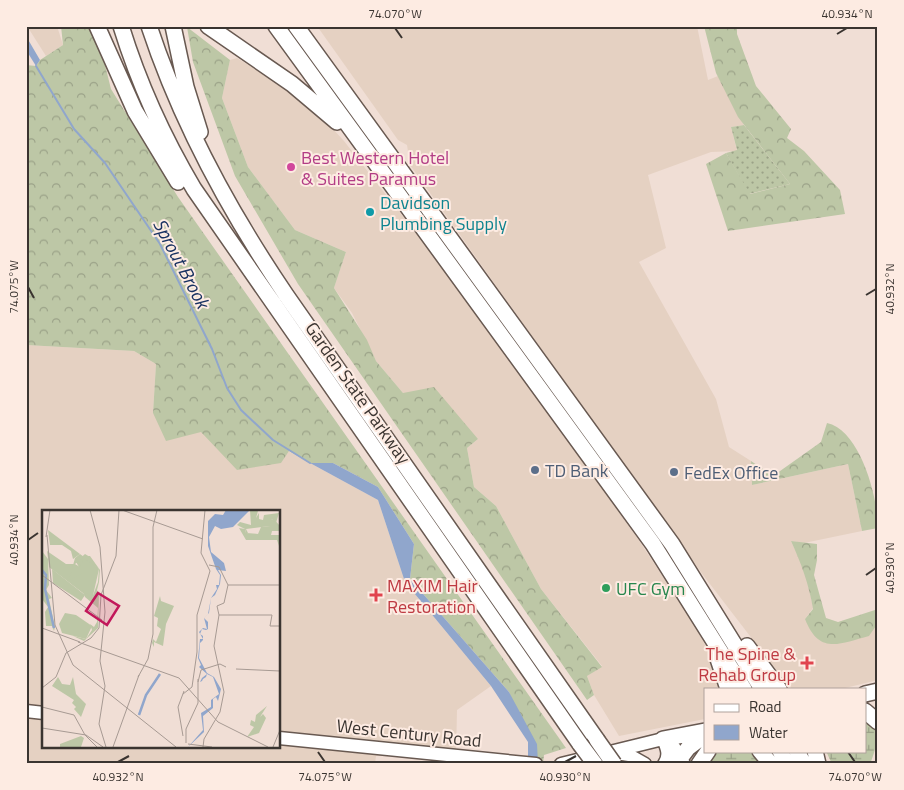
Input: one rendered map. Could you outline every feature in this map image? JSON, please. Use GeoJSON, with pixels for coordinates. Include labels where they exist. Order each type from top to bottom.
{"type":"FeatureCollection","features":[{"type":"Feature","properties":{"kind":"highway"},"geometry":{"type":"LineString","coordinates":[[97,26],[135,111],[175,176],[209,227],[253,276]]}},
{"type":"Feature","properties":{"kind":"highway","name":"Garden State Parkway"},"geometry":{"type":"LineString","coordinates":[[121,26],[146,97],[168,144],[198,197],[595,764]]}},
{"type":"Feature","properties":{"kind":"highway","name":"Garden State Parkway"},"geometry":{"type":"LineString","coordinates":[[149,26],[184,117],[218,186],[286,295],[611,758]]}},
{"type":"Feature","properties":{"kind":"highway"},"geometry":{"type":"LineString","coordinates":[[172,26],[186,87],[218,186]]}},
{"type":"Feature","properties":{"kind":"highway"},"geometry":{"type":"LineString","coordinates":[[208,26],[292,84],[360,142]]}},
{"type":"Feature","properties":{"kind":"highway"},"geometry":{"type":"LineString","coordinates":[[276,26],[628,510],[705,625],[743,688]]}},
{"type":"Feature","properties":{"kind":"highway"},"geometry":{"type":"LineString","coordinates":[[296,26],[672,544],[761,688]]}},
{"type":"Feature","properties":{"kind":"highway"},"geometry":{"type":"LineString","coordinates":[[710,603],[740,636],[777,688]]}},
{"type":"Feature","properties":{"kind":"highway"},"geometry":{"type":"LineString","coordinates":[[705,625],[728,688]]}},
{"type":"Feature","properties":{"kind":"highway"},"geometry":{"type":"LineString","coordinates":[[866,712],[878,722]]}},
{"type":"Feature","properties":{"kind":"highway"},"geometry":{"type":"LineString","coordinates":[[663,739],[704,730]]}},
{"type":"Feature","properties":{"kind":"highway"},"geometry":{"type":"LineString","coordinates":[[680,761],[704,736]]}},
{"type":"Feature","properties":{"kind":"highway"},"geometry":{"type":"LineString","coordinates":[[699,764],[707,752]]}},
{"type":"Feature","properties":{"kind":"highway"},"geometry":{"type":"LineString","coordinates":[[761,752],[771,764]]}},
{"type":"Feature","properties":{"kind":"highway"},"geometry":{"type":"LineString","coordinates":[[781,752],[787,764]]}},
{"type":"Feature","properties":{"kind":"highway"},"geometry":{"type":"LineString","coordinates":[[798,752],[804,764]]}},
{"type":"Feature","properties":{"kind":"main road"},"geometry":{"type":"LineString","coordinates":[[26,711],[42,713]]}},
{"type":"Feature","properties":{"kind":"main road","name":"West Century Road"},"geometry":{"type":"LineString","coordinates":[[280,738],[536,764]]}},
{"type":"Feature","properties":{"kind":"main road"},"geometry":{"type":"LineString","coordinates":[[611,758],[663,739]]}},
{"type":"Feature","properties":{"kind":"main road"},"geometry":{"type":"LineString","coordinates":[[663,739],[674,747],[680,761]]}},
{"type":"Feature","properties":{"kind":"main road"},"geometry":{"type":"LineString","coordinates":[[663,739],[668,749],[667,760],[664,764]]}},
{"type":"Feature","properties":{"kind":"main road"},"geometry":{"type":"LineString","coordinates":[[560,764],[630,755],[645,764]]}},
{"type":"Feature","properties":{"kind":"shaded area"},"geometry":{"type":"Polygon","coordinates":[[[27,26],[57,26],[63,45],[46,56],[27,26]]]}},
{"type":"Feature","properties":{"kind":"shaded area"},"geometry":{"type":"Polygon","coordinates":[[[317,26],[697,26],[708,80],[718,76],[744,125],[731,127],[737,151],[711,152],[648,175],[666,248],[639,262],[716,399],[729,447],[751,461],[752,485],[848,464],[862,531],[804,543],[791,541],[806,573],[813,608],[805,619],[872,629],[878,623],[878,680],[845,688],[791,688],[703,575],[410,165],[407,145],[398,140],[317,26]]]}},
{"type":"Feature","properties":{"kind":"shaded area"},"geometry":{"type":"Polygon","coordinates":[[[237,58],[308,102],[344,141],[451,278],[638,539],[694,624],[714,662],[724,688],[704,688],[704,719],[619,736],[594,695],[587,676],[602,666],[541,589],[496,506],[474,487],[467,448],[478,439],[403,393],[376,361],[352,313],[334,288],[346,252],[295,230],[248,167],[222,98],[230,60],[237,58]]]}},
{"type":"Feature","properties":{"kind":"shaded area"},"geometry":{"type":"Polygon","coordinates":[[[26,345],[134,351],[156,364],[153,413],[201,432],[288,451],[378,500],[405,582],[491,686],[457,710],[456,757],[376,756],[375,764],[26,764],[26,345]]]}},
{"type":"Feature","properties":{"kind":"green space"},"geometry":{"type":"Polygon","coordinates":[[[61,26],[91,26],[102,53],[111,89],[178,197],[566,748],[544,755],[543,764],[538,764],[509,692],[410,579],[414,544],[378,487],[333,463],[310,463],[289,451],[281,463],[237,470],[201,432],[166,441],[153,413],[156,364],[134,351],[26,345],[26,65],[36,66],[40,60],[63,45],[61,26]]]}},
{"type":"Feature","properties":{"kind":"green space"},"geometry":{"type":"Polygon","coordinates":[[[704,26],[737,26],[737,34],[756,86],[791,129],[787,138],[804,151],[840,190],[845,214],[728,231],[706,164],[726,153],[750,194],[790,184],[738,117],[716,73],[704,26]]]}},
{"type":"Feature","properties":{"kind":"green space"},"geometry":{"type":"Polygon","coordinates":[[[187,27],[230,60],[222,98],[248,167],[295,230],[346,252],[334,288],[367,340],[376,361],[403,393],[434,387],[478,439],[467,448],[474,487],[496,506],[541,589],[602,667],[587,676],[594,695],[587,700],[298,284],[235,176],[193,62],[187,27]]]}},
{"type":"Feature","properties":{"kind":"green space"},"geometry":{"type":"Polygon","coordinates":[[[744,125],[790,184],[749,194],[726,153],[737,150],[731,127],[744,125]]]}},
{"type":"Feature","properties":{"kind":"green space"},"geometry":{"type":"Polygon","coordinates":[[[827,423],[839,428],[858,451],[871,483],[878,528],[862,531],[848,464],[752,485],[751,461],[773,476],[821,442],[827,423]]]}},
{"type":"Feature","properties":{"kind":"green space"},"geometry":{"type":"Polygon","coordinates":[[[791,541],[817,544],[817,560],[814,575],[826,618],[838,622],[878,609],[878,623],[869,636],[839,644],[823,642],[817,638],[805,619],[813,609],[804,574],[791,541]]]}},
{"type":"Feature","properties":{"kind":"green space"},"geometry":{"type":"Polygon","coordinates":[[[866,718],[871,721],[875,726],[877,738],[870,764],[832,764],[826,752],[866,752],[866,718]]]}},
{"type":"Feature","properties":{"kind":"green space"},"geometry":{"type":"Polygon","coordinates":[[[719,752],[752,752],[764,764],[708,764],[714,754],[719,752]]]}},
{"type":"Feature","properties":{"kind":"water"},"geometry":{"type":"Polygon","coordinates":[[[26,36],[40,60],[36,66],[26,50],[26,36]]]}},
{"type":"Feature","properties":{"kind":"water"},"geometry":{"type":"Polygon","coordinates":[[[310,463],[333,463],[378,487],[414,544],[410,579],[509,692],[537,744],[538,764],[528,764],[528,742],[491,686],[405,582],[378,500],[310,463]]]}},
{"type":"Feature","properties":{"kind":"waterway","name":"Sprout Brook"},"geometry":{"type":"LineString","coordinates":[[36,66],[74,129],[105,163],[160,244],[212,349],[227,388],[241,410],[273,440],[310,463]]}},
{"type":"Feature","properties":{"kind":"place","name":"Best Western Hotel & Suites Paramus"},"geometry":{"type":"Point","coordinates":[291,167]}},
{"type":"Feature","properties":{"kind":"place","name":"Davidson Plumbing Supply"},"geometry":{"type":"Point","coordinates":[370,212]}},
{"type":"Feature","properties":{"kind":"place","name":"TD Bank"},"geometry":{"type":"Point","coordinates":[535,470]}},
{"type":"Feature","properties":{"kind":"place","name":"FedEx Office"},"geometry":{"type":"Point","coordinates":[674,472]}},
{"type":"Feature","properties":{"kind":"place","name":"UFC Gym"},"geometry":{"type":"Point","coordinates":[606,588]}},
{"type":"Feature","properties":{"kind":"place","name":"MAXIM Hair Restoration"},"geometry":{"type":"Point","coordinates":[376,595]}},
{"type":"Feature","properties":{"kind":"place","name":"The Spine & Rehab Group"},"geometry":{"type":"Point","coordinates":[807,663]}}]}
